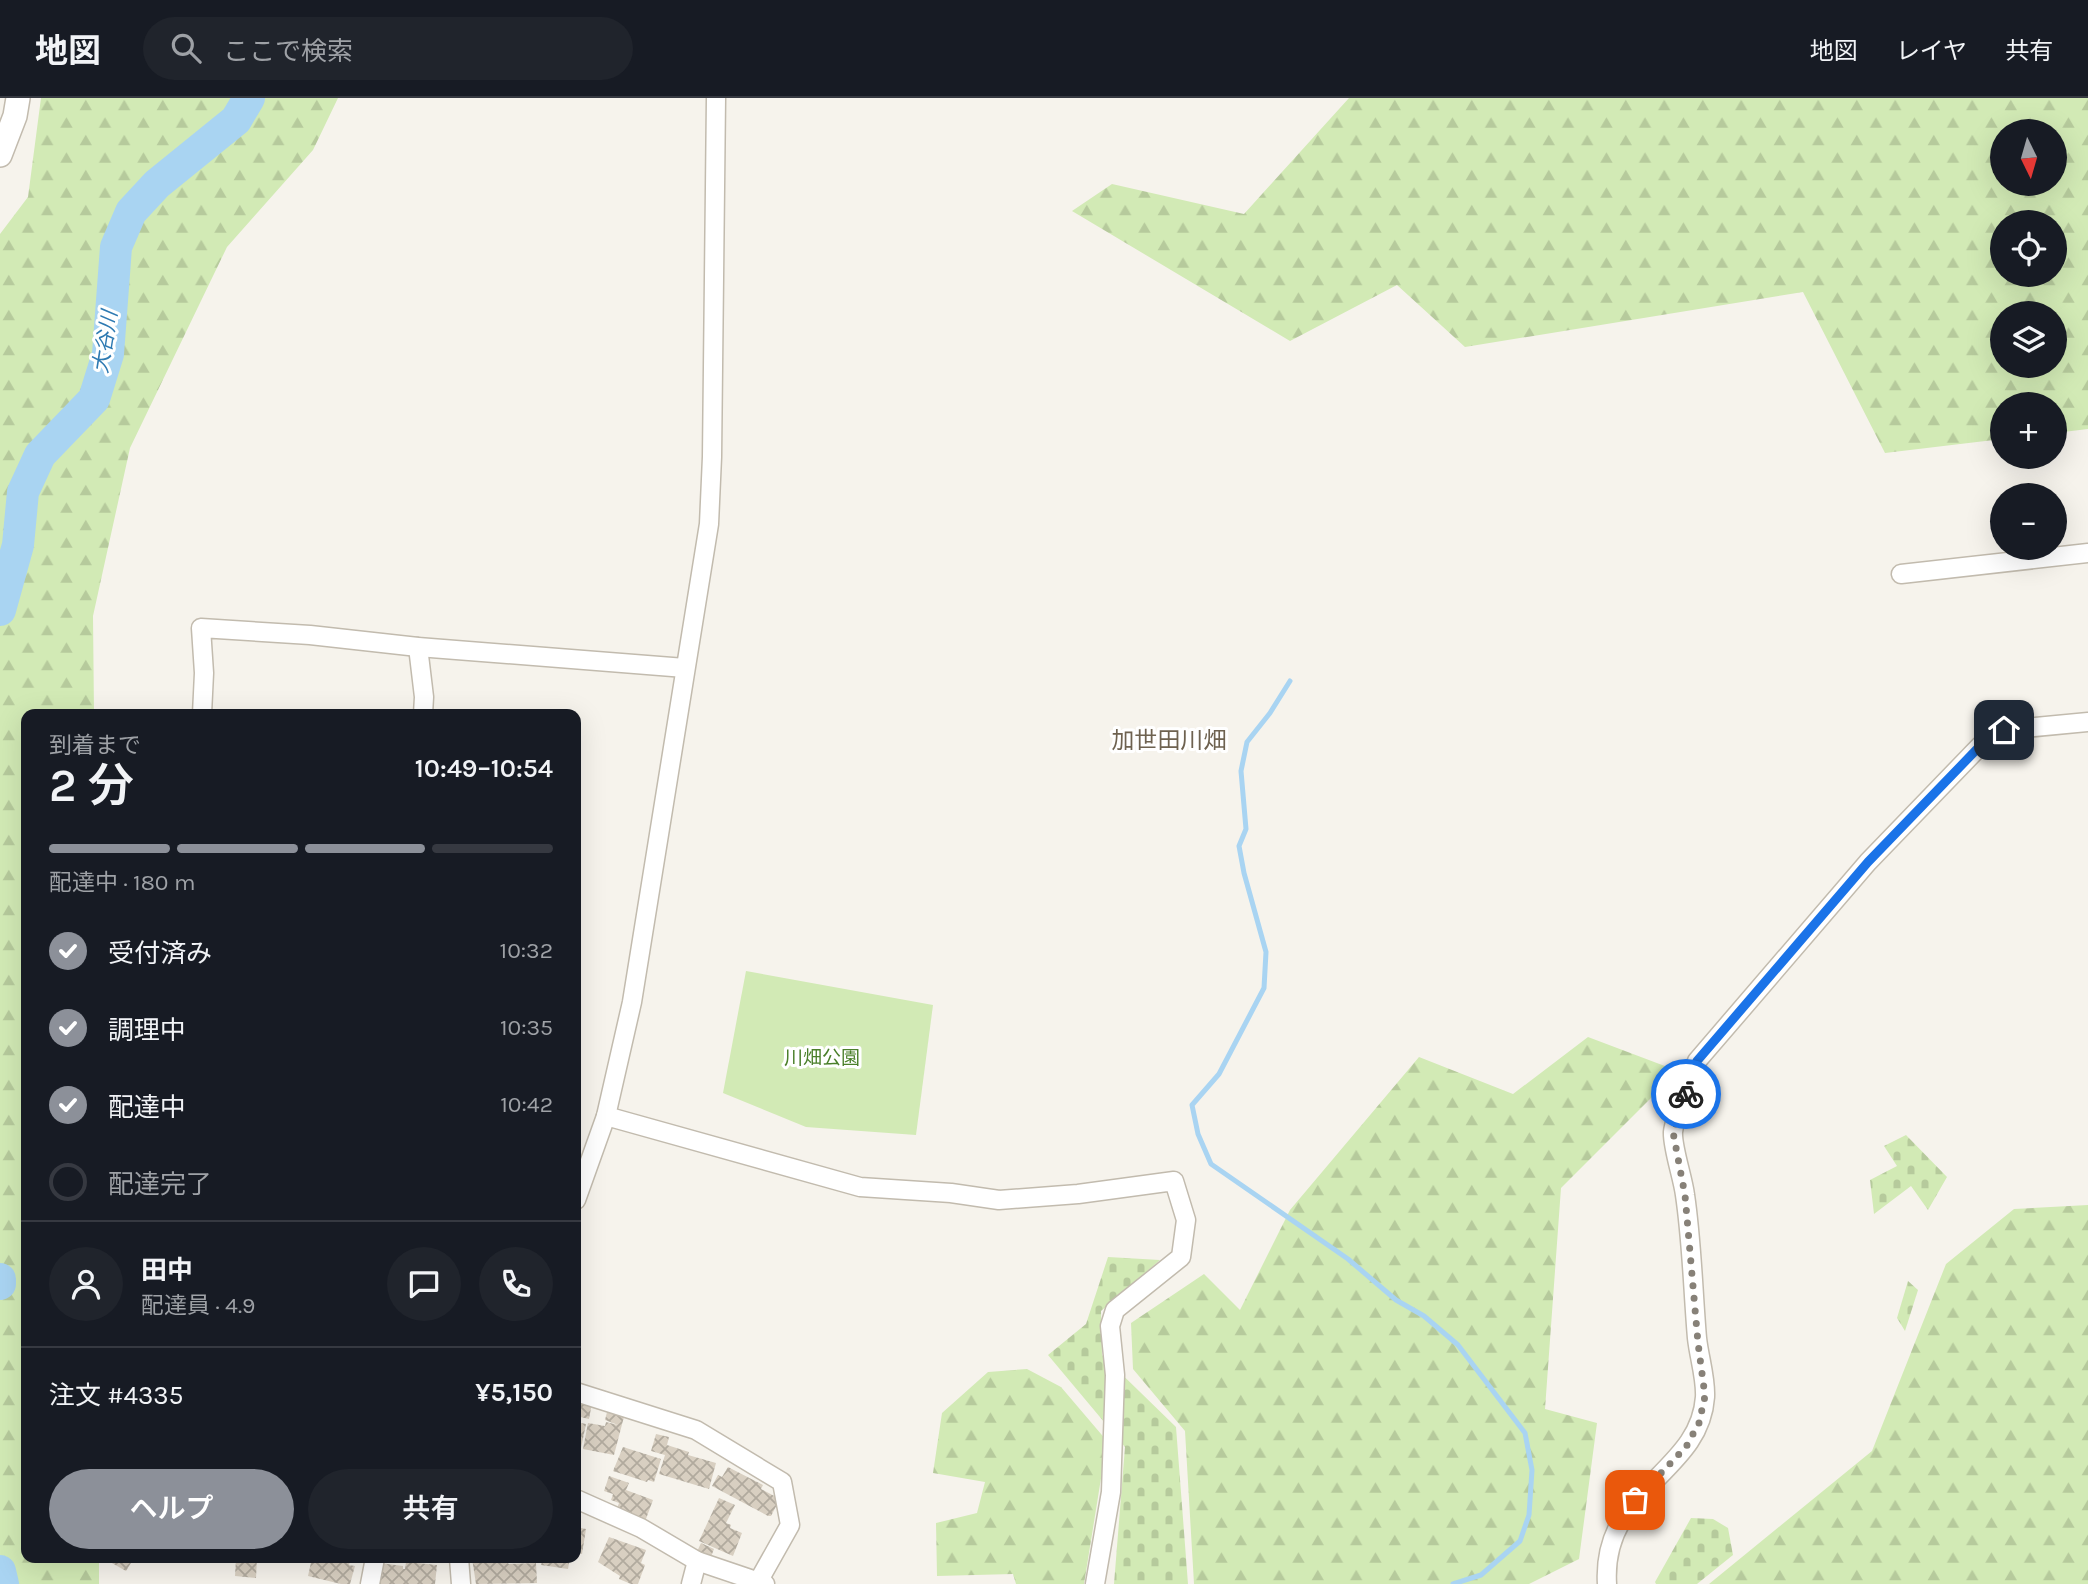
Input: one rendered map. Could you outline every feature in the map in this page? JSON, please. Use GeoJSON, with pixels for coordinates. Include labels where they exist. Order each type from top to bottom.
{"type":"FeatureCollection","features":[{"type":"Feature","properties":{"kind":"street"},"geometry":{"type":"LineString","coordinates":[[0,156],[15,116],[18,98]]}},
{"type":"Feature","properties":{"kind":"street"},"geometry":{"type":"LineString","coordinates":[[581,1186],[606,1116],[634,988],[709,524],[716,98]]}},
{"type":"Feature","properties":{"kind":"street"},"geometry":{"type":"LineString","coordinates":[[1901,574],[2088,553]]}},
{"type":"Feature","properties":{"kind":"street"},"geometry":{"type":"LineString","coordinates":[[202,709],[205,673],[201,628],[685,668]]}},
{"type":"Feature","properties":{"kind":"street"},"geometry":{"type":"LineString","coordinates":[[418,647],[423,709]]}},
{"type":"Feature","properties":{"kind":"street"},"geometry":{"type":"LineString","coordinates":[[1607,1584],[1606,1564],[1613,1534],[1635,1500],[1686,1447],[1699,1423],[1705,1396],[1685,1195],[1673,1132],[1697,1061],[1868,862],[1980,746],[2004,730],[2088,722]]}},
{"type":"Feature","properties":{"kind":"street"},"geometry":{"type":"LineString","coordinates":[[606,1116],[860,1187],[951,1193],[999,1200],[1078,1194],[1174,1181],[1186,1220],[1181,1257],[1115,1310],[1110,1326],[1115,1375],[1111,1492],[1095,1584]]}},
{"type":"Feature","properties":{"kind":"street"},"geometry":{"type":"LineString","coordinates":[[581,1394],[696,1430],[782,1482],[790,1525],[762,1583],[697,1561],[641,1528],[581,1501]]}},
{"type":"Feature","properties":{"kind":"street"},"geometry":{"type":"LineString","coordinates":[[691,1584],[697,1561]]}},
{"type":"Feature","properties":{"kind":"street"},"geometry":{"type":"LineString","coordinates":[[370,1584],[374,1563]]}},
{"type":"Feature","properties":{"kind":"street"},"geometry":{"type":"LineString","coordinates":[[459,1563],[461,1584]]}},
{"type":"Feature","properties":{"kind":"green space"},"geometry":{"type":"Polygon","coordinates":[[[41,98],[338,98],[313,150],[227,247],[130,448],[93,616],[94,709],[21,709],[21,1563],[99,1563],[99,1584],[0,1584],[0,234],[28,197],[41,98]]]}},
{"type":"Feature","properties":{"kind":"green space"},"geometry":{"type":"Polygon","coordinates":[[[1349,98],[2088,98],[2088,429],[2067,432],[2067,392],[1990,392],[1990,440],[1885,453],[1803,292],[1465,347],[1397,285],[1290,341],[1072,211],[1112,184],[1244,214],[1349,98]]]}},
{"type":"Feature","properties":{"kind":"green space","name":"川畑公園"},"geometry":{"type":"Polygon","coordinates":[[[746,971],[933,1005],[916,1135],[806,1127],[723,1093],[746,971]]]}},
{"type":"Feature","properties":{"kind":"green space"},"geometry":{"type":"Polygon","coordinates":[[[1588,1037],[1678,1071],[1561,1188],[1545,1409],[1597,1423],[1579,1559],[1529,1584],[1194,1584],[1185,1431],[1133,1369],[1131,1323],[1204,1274],[1240,1310],[1290,1210],[1419,1057],[1513,1094],[1588,1037]]]}},
{"type":"Feature","properties":{"kind":"green space"},"geometry":{"type":"Polygon","coordinates":[[[1906,1135],[1947,1177],[1928,1210],[1911,1186],[1874,1214],[1870,1180],[1897,1166],[1884,1146],[1906,1135]]]}},
{"type":"Feature","properties":{"kind":"green space"},"geometry":{"type":"Polygon","coordinates":[[[2088,1205],[2088,1584],[1709,1584],[1872,1451],[1946,1264],[2014,1209],[2088,1205]]]}},
{"type":"Feature","properties":{"kind":"green space"},"geometry":{"type":"Polygon","coordinates":[[[1108,1257],[1160,1260],[1101,1311],[1102,1355],[1176,1427],[1188,1584],[1114,1584],[1125,1447],[1048,1355],[1086,1324],[1108,1257]]]}},
{"type":"Feature","properties":{"kind":"green space"},"geometry":{"type":"Polygon","coordinates":[[[1908,1281],[1918,1290],[1905,1331],[1897,1318],[1908,1281]]]}},
{"type":"Feature","properties":{"kind":"green space"},"geometry":{"type":"Polygon","coordinates":[[[1027,1369],[1061,1387],[1107,1441],[1084,1584],[1016,1584],[1013,1574],[937,1576],[936,1523],[977,1513],[985,1482],[933,1473],[942,1413],[988,1372],[1027,1369]]]}},
{"type":"Feature","properties":{"kind":"green space"},"geometry":{"type":"Polygon","coordinates":[[[1691,1518],[1713,1519],[1728,1528],[1733,1555],[1697,1584],[1656,1584],[1655,1582],[1691,1518]]]}},
{"type":"Feature","properties":{"kind":"building"},"geometry":{"type":"Polygon","coordinates":[[[581,1400],[592,1403],[589,1419],[581,1417],[581,1400]]]}},
{"type":"Feature","properties":{"kind":"building"},"geometry":{"type":"Polygon","coordinates":[[[608,1408],[625,1413],[614,1455],[583,1449],[588,1423],[605,1426],[606,1422],[618,1425],[605,1420],[608,1408]]]}},
{"type":"Feature","properties":{"kind":"building"},"geometry":{"type":"Polygon","coordinates":[[[581,1423],[586,1424],[581,1448],[581,1423]]]}},
{"type":"Feature","properties":{"kind":"building"},"geometry":{"type":"Polygon","coordinates":[[[656,1434],[669,1437],[667,1445],[689,1452],[688,1455],[716,1463],[709,1489],[659,1474],[665,1455],[651,1451],[656,1434]]]}},
{"type":"Feature","properties":{"kind":"building"},"geometry":{"type":"Polygon","coordinates":[[[623,1447],[661,1459],[654,1482],[613,1471],[623,1447]]]}},
{"type":"Feature","properties":{"kind":"building"},"geometry":{"type":"Polygon","coordinates":[[[728,1467],[763,1485],[761,1489],[780,1499],[771,1516],[712,1486],[718,1475],[722,1477],[728,1467]]]}},
{"type":"Feature","properties":{"kind":"building"},"geometry":{"type":"Polygon","coordinates":[[[609,1476],[629,1483],[626,1490],[653,1500],[643,1527],[616,1511],[619,1503],[611,1500],[613,1494],[604,1491],[609,1476]]]}},
{"type":"Feature","properties":{"kind":"building"},"geometry":{"type":"Polygon","coordinates":[[[719,1498],[735,1505],[726,1523],[731,1525],[730,1528],[742,1533],[733,1556],[699,1541],[719,1498]]]}},
{"type":"Feature","properties":{"kind":"building"},"geometry":{"type":"Polygon","coordinates":[[[581,1528],[586,1529],[581,1554],[581,1528]]]}},
{"type":"Feature","properties":{"kind":"building"},"geometry":{"type":"Polygon","coordinates":[[[609,1537],[646,1550],[641,1563],[645,1565],[638,1584],[619,1579],[620,1576],[598,1562],[609,1537]]]}},
{"type":"Feature","properties":{"kind":"building"},"geometry":{"type":"Polygon","coordinates":[[[701,1543],[714,1549],[709,1562],[695,1556],[701,1543]]]}},
{"type":"Feature","properties":{"kind":"building"},"geometry":{"type":"Polygon","coordinates":[[[112,1563],[131,1563],[126,1571],[112,1563]]]}},
{"type":"Feature","properties":{"kind":"building"},"geometry":{"type":"Polygon","coordinates":[[[236,1563],[257,1563],[256,1578],[235,1576],[236,1563]]]}},
{"type":"Feature","properties":{"kind":"building"},"geometry":{"type":"Polygon","coordinates":[[[311,1563],[350,1563],[355,1566],[350,1584],[308,1576],[311,1563]]]}},
{"type":"Feature","properties":{"kind":"building"},"geometry":{"type":"Polygon","coordinates":[[[380,1563],[403,1566],[405,1569],[406,1563],[437,1565],[435,1584],[378,1584],[380,1563]]]}},
{"type":"Feature","properties":{"kind":"building"},"geometry":{"type":"Polygon","coordinates":[[[473,1563],[536,1563],[537,1583],[476,1584],[473,1563]]]}},
{"type":"Feature","properties":{"kind":"building"},"geometry":{"type":"Polygon","coordinates":[[[542,1563],[569,1563],[568,1569],[542,1563]]]}},
{"type":"Feature","properties":{"kind":"waterway","name":"大谷川"},"geometry":{"type":"LineString","coordinates":[[0,610],[18,545],[23,492],[40,455],[94,399],[108,354],[116,247],[131,212],[157,184],[236,120],[249,98]]}},
{"type":"Feature","properties":{"kind":"waterway"},"geometry":{"type":"LineString","coordinates":[[1290,681],[1247,742],[1241,771],[1246,829],[1239,846],[1266,952],[1264,988],[1219,1074],[1192,1105],[1198,1134],[1211,1164],[1348,1259],[1396,1300],[1424,1316],[1458,1345],[1525,1433],[1532,1470],[1529,1515],[1520,1541],[1481,1575],[1453,1584]]}},
{"type":"Feature","properties":{"kind":"waterway","name":"大谷川"},"geometry":{"type":"LineString","coordinates":[[0,1279],[0,1284]]}},
{"type":"Feature","properties":{"kind":"waterway","name":"大谷川"},"geometry":{"type":"LineString","coordinates":[[0,1571],[3,1584]]}},
{"type":"Feature","properties":{"kind":"way so far"},"geometry":{"type":"LineString","coordinates":[[1635,1500],[1686,1447],[1699,1423],[1705,1396],[1685,1195],[1673,1132],[1686,1094]]}},
{"type":"Feature","properties":{"kind":"district","name":"加世田川畑"},"geometry":{"type":"Point","coordinates":[1169,740]}},
{"type":"Feature","properties":{"kind":"route"},"geometry":{"type":"LineString","coordinates":[[1686,1094],[1697,1061],[1868,862],[1980,746],[2004,730]]}}]}
